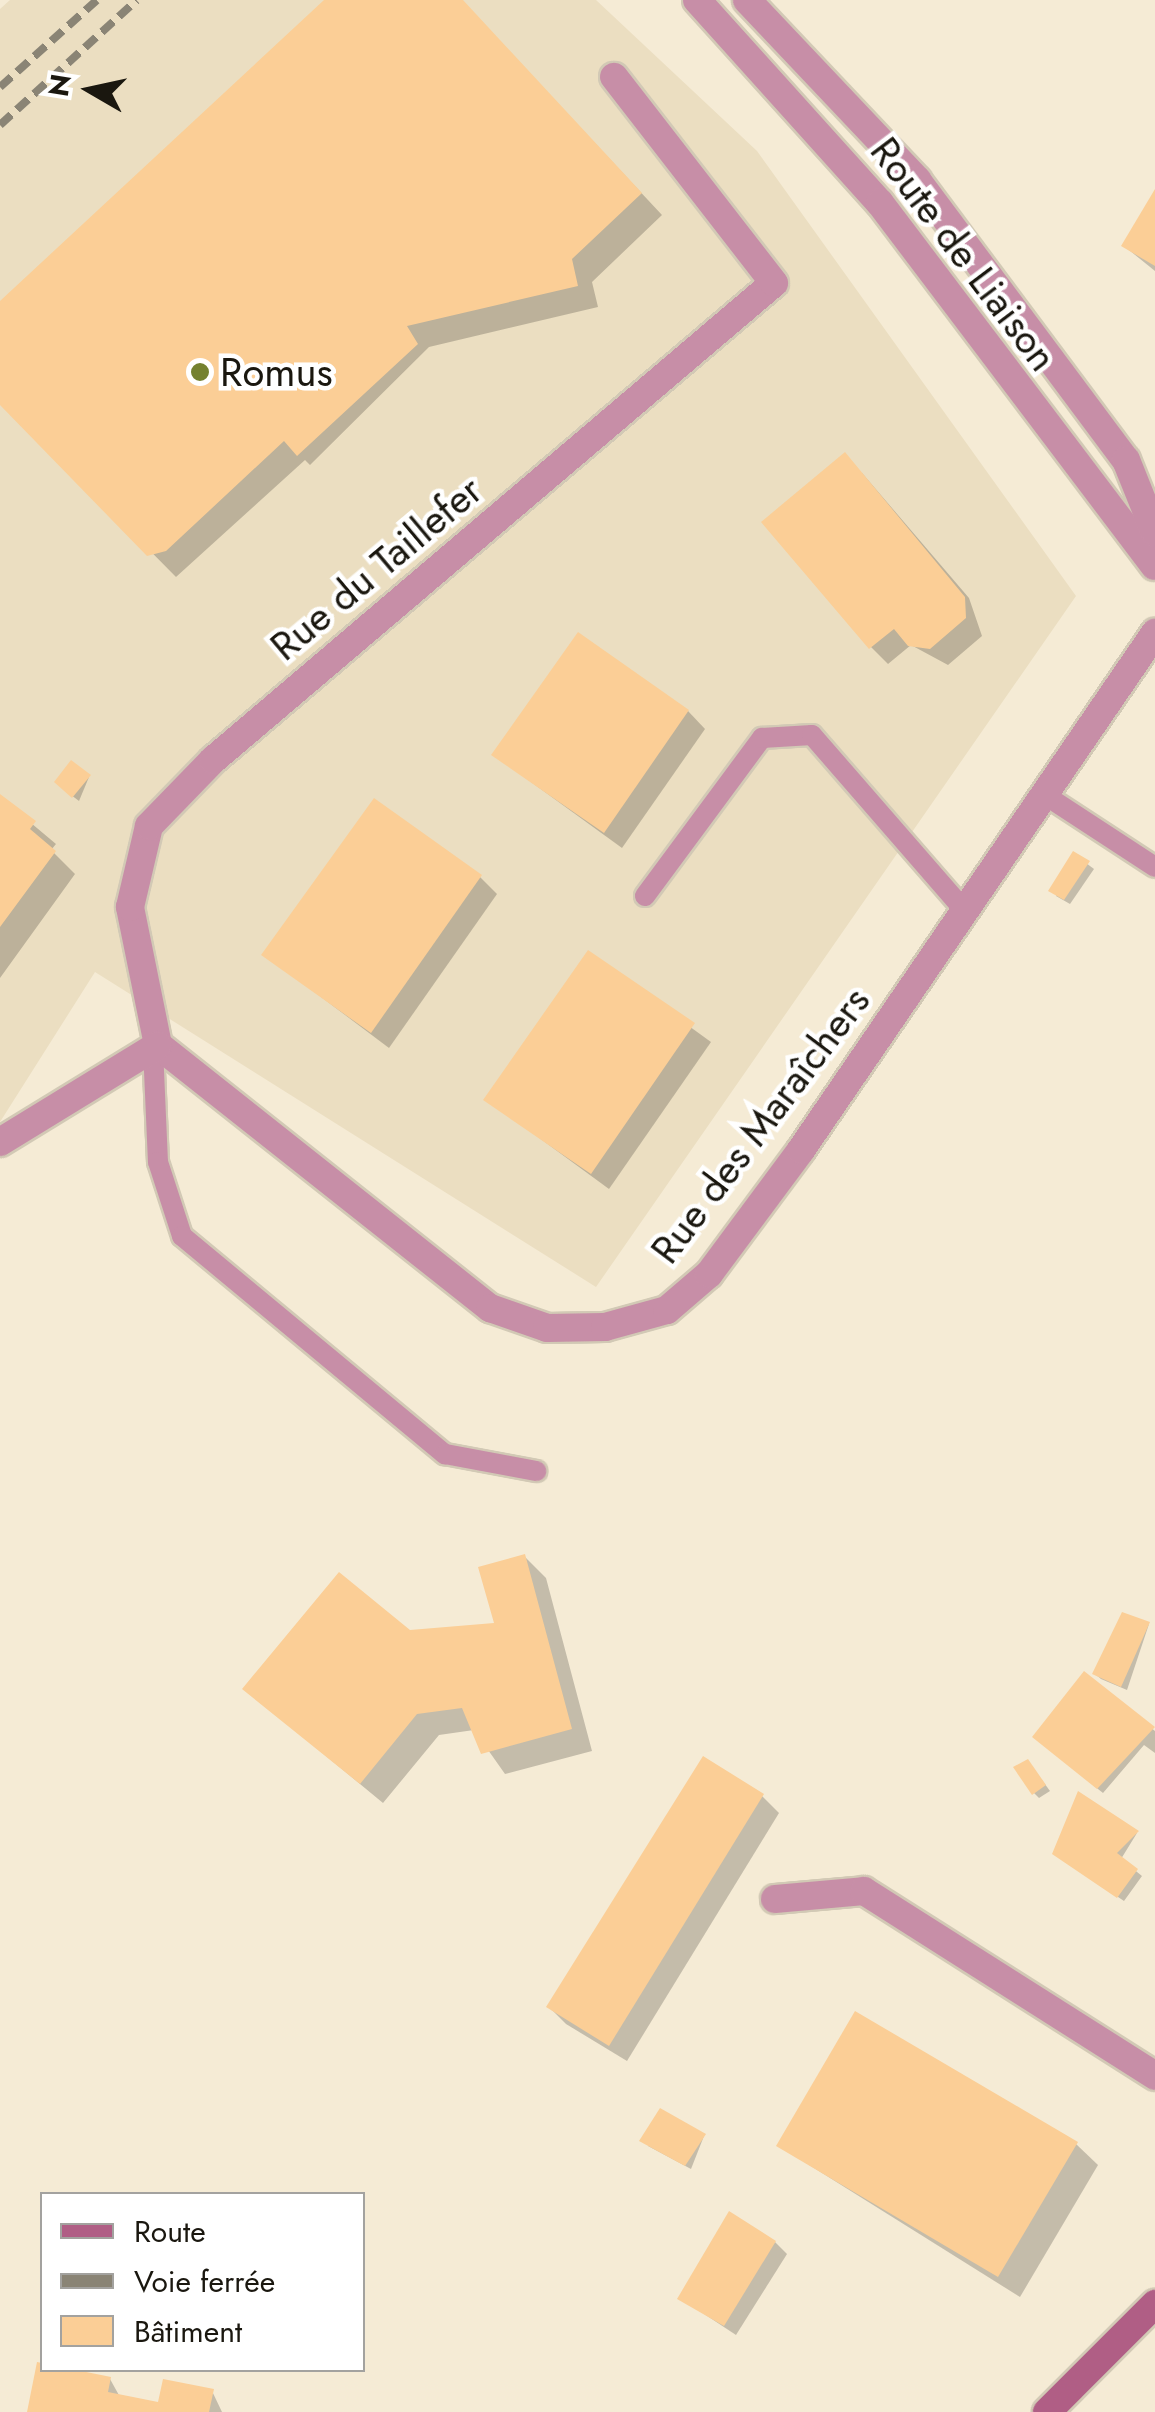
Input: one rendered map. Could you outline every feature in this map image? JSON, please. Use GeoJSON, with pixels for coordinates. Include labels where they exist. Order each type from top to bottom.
{"type":"FeatureCollection","features":[{"type":"Feature","properties":{"kind":"main road"},"geometry":{"type":"LineString","coordinates":[[1047,2412],[1155,2304]]}},
{"type":"Feature","properties":{"kind":"street","name":"Route de Liaison"},"geometry":{"type":"LineString","coordinates":[[697,0],[880,203],[1155,566]]}},
{"type":"Feature","properties":{"kind":"street","name":"Route de Liaison"},"geometry":{"type":"LineString","coordinates":[[747,0],[917,180],[1126,460],[1155,532]]}},
{"type":"Feature","properties":{"kind":"street","name":"Rue du Taillefer"},"geometry":{"type":"LineString","coordinates":[[155,1046],[130,907],[149,826],[213,760],[774,282],[614,77]]}},
{"type":"Feature","properties":{"kind":"street","name":"Rue des Maraîchers"},"geometry":{"type":"LineString","coordinates":[[155,1046],[490,1308],[547,1328],[605,1327],[667,1310],[709,1274],[1155,633]]}},
{"type":"Feature","properties":{"kind":"street"},"geometry":{"type":"LineString","coordinates":[[0,1142],[155,1046]]}},
{"type":"Feature","properties":{"kind":"street"},"geometry":{"type":"LineString","coordinates":[[776,1899],[864,1891],[1155,2076]]}},
{"type":"Feature","properties":{"kind":"lane"},"geometry":{"type":"LineString","coordinates":[[646,896],[762,738],[812,734],[963,909]]}},
{"type":"Feature","properties":{"kind":"lane"},"geometry":{"type":"LineString","coordinates":[[1042,793],[1155,867]]}},
{"type":"Feature","properties":{"kind":"lane"},"geometry":{"type":"LineString","coordinates":[[155,1046],[158,1162],[182,1236],[445,1454],[536,1471]]}},
{"type":"Feature","properties":{"kind":"shaded area"},"geometry":{"type":"Polygon","coordinates":[[[10,0],[596,0],[757,151],[1076,596],[596,1287],[95,972],[0,1122],[0,9],[10,0]]]}},
{"type":"Feature","properties":{"kind":"building"},"geometry":{"type":"Polygon","coordinates":[[[324,0],[463,0],[642,193],[572,259],[578,286],[407,326],[418,344],[297,456],[284,441],[166,551],[147,556],[0,405],[0,301],[324,0]]]}},
{"type":"Feature","properties":{"kind":"building"},"geometry":{"type":"Polygon","coordinates":[[[1155,189],[1155,266],[1121,246],[1155,189]]]}},
{"type":"Feature","properties":{"kind":"building"},"geometry":{"type":"Polygon","coordinates":[[[845,452],[965,597],[966,618],[930,649],[908,646],[894,629],[869,649],[761,522],[845,452]]]}},
{"type":"Feature","properties":{"kind":"building"},"geometry":{"type":"Polygon","coordinates":[[[578,632],[689,710],[604,833],[491,755],[578,632]]]}},
{"type":"Feature","properties":{"kind":"building"},"geometry":{"type":"Polygon","coordinates":[[[71,760],[91,775],[72,798],[54,782],[71,760]]]}},
{"type":"Feature","properties":{"kind":"building"},"geometry":{"type":"Polygon","coordinates":[[[0,794],[36,821],[30,829],[56,851],[0,927],[0,794]]]}},
{"type":"Feature","properties":{"kind":"building"},"geometry":{"type":"Polygon","coordinates":[[[374,798],[482,875],[371,1033],[261,955],[374,798]]]}},
{"type":"Feature","properties":{"kind":"building"},"geometry":{"type":"Polygon","coordinates":[[[1073,851],[1090,861],[1064,900],[1048,891],[1073,851]]]}},
{"type":"Feature","properties":{"kind":"building"},"geometry":{"type":"Polygon","coordinates":[[[588,950],[695,1023],[591,1174],[483,1100],[588,950]]]}},
{"type":"Feature","properties":{"kind":"building"},"geometry":{"type":"Polygon","coordinates":[[[525,1554],[572,1729],[481,1754],[462,1708],[417,1714],[360,1784],[242,1689],[339,1572],[410,1630],[494,1623],[478,1567],[525,1554]]]}},
{"type":"Feature","properties":{"kind":"building"},"geometry":{"type":"Polygon","coordinates":[[[1122,1612],[1150,1622],[1121,1687],[1092,1674],[1122,1612]]]}},
{"type":"Feature","properties":{"kind":"building"},"geometry":{"type":"Polygon","coordinates":[[[1084,1671],[1155,1727],[1097,1789],[1032,1737],[1084,1671]]]}},
{"type":"Feature","properties":{"kind":"building"},"geometry":{"type":"Polygon","coordinates":[[[703,1756],[764,1794],[609,2046],[546,2007],[703,1756]]]}},
{"type":"Feature","properties":{"kind":"building"},"geometry":{"type":"Polygon","coordinates":[[[1028,1759],[1046,1785],[1032,1795],[1013,1767],[1028,1759]]]}},
{"type":"Feature","properties":{"kind":"building"},"geometry":{"type":"Polygon","coordinates":[[[1078,1791],[1139,1831],[1117,1853],[1138,1869],[1117,1898],[1052,1854],[1078,1791]]]}},
{"type":"Feature","properties":{"kind":"building"},"geometry":{"type":"Polygon","coordinates":[[[855,2011],[1078,2142],[998,2277],[776,2146],[855,2011]]]}},
{"type":"Feature","properties":{"kind":"building"},"geometry":{"type":"Polygon","coordinates":[[[660,2108],[706,2134],[685,2166],[639,2141],[660,2108]]]}},
{"type":"Feature","properties":{"kind":"building"},"geometry":{"type":"Polygon","coordinates":[[[729,2211],[776,2241],[724,2326],[677,2299],[729,2211]]]}},
{"type":"Feature","properties":{"kind":"building"},"geometry":{"type":"Polygon","coordinates":[[[37,2362],[40,2372],[86,2372],[111,2377],[108,2392],[158,2402],[163,2379],[214,2389],[209,2412],[27,2412],[37,2362]]]}},
{"type":"Feature","properties":{"kind":"railway"},"geometry":{"type":"LineString","coordinates":[[0,87],[97,0]]}},
{"type":"Feature","properties":{"kind":"railway"},"geometry":{"type":"LineString","coordinates":[[0,125],[137,0]]}},
{"type":"Feature","properties":{"kind":"place","name":"Romus"},"geometry":{"type":"Point","coordinates":[200,372]}}]}
